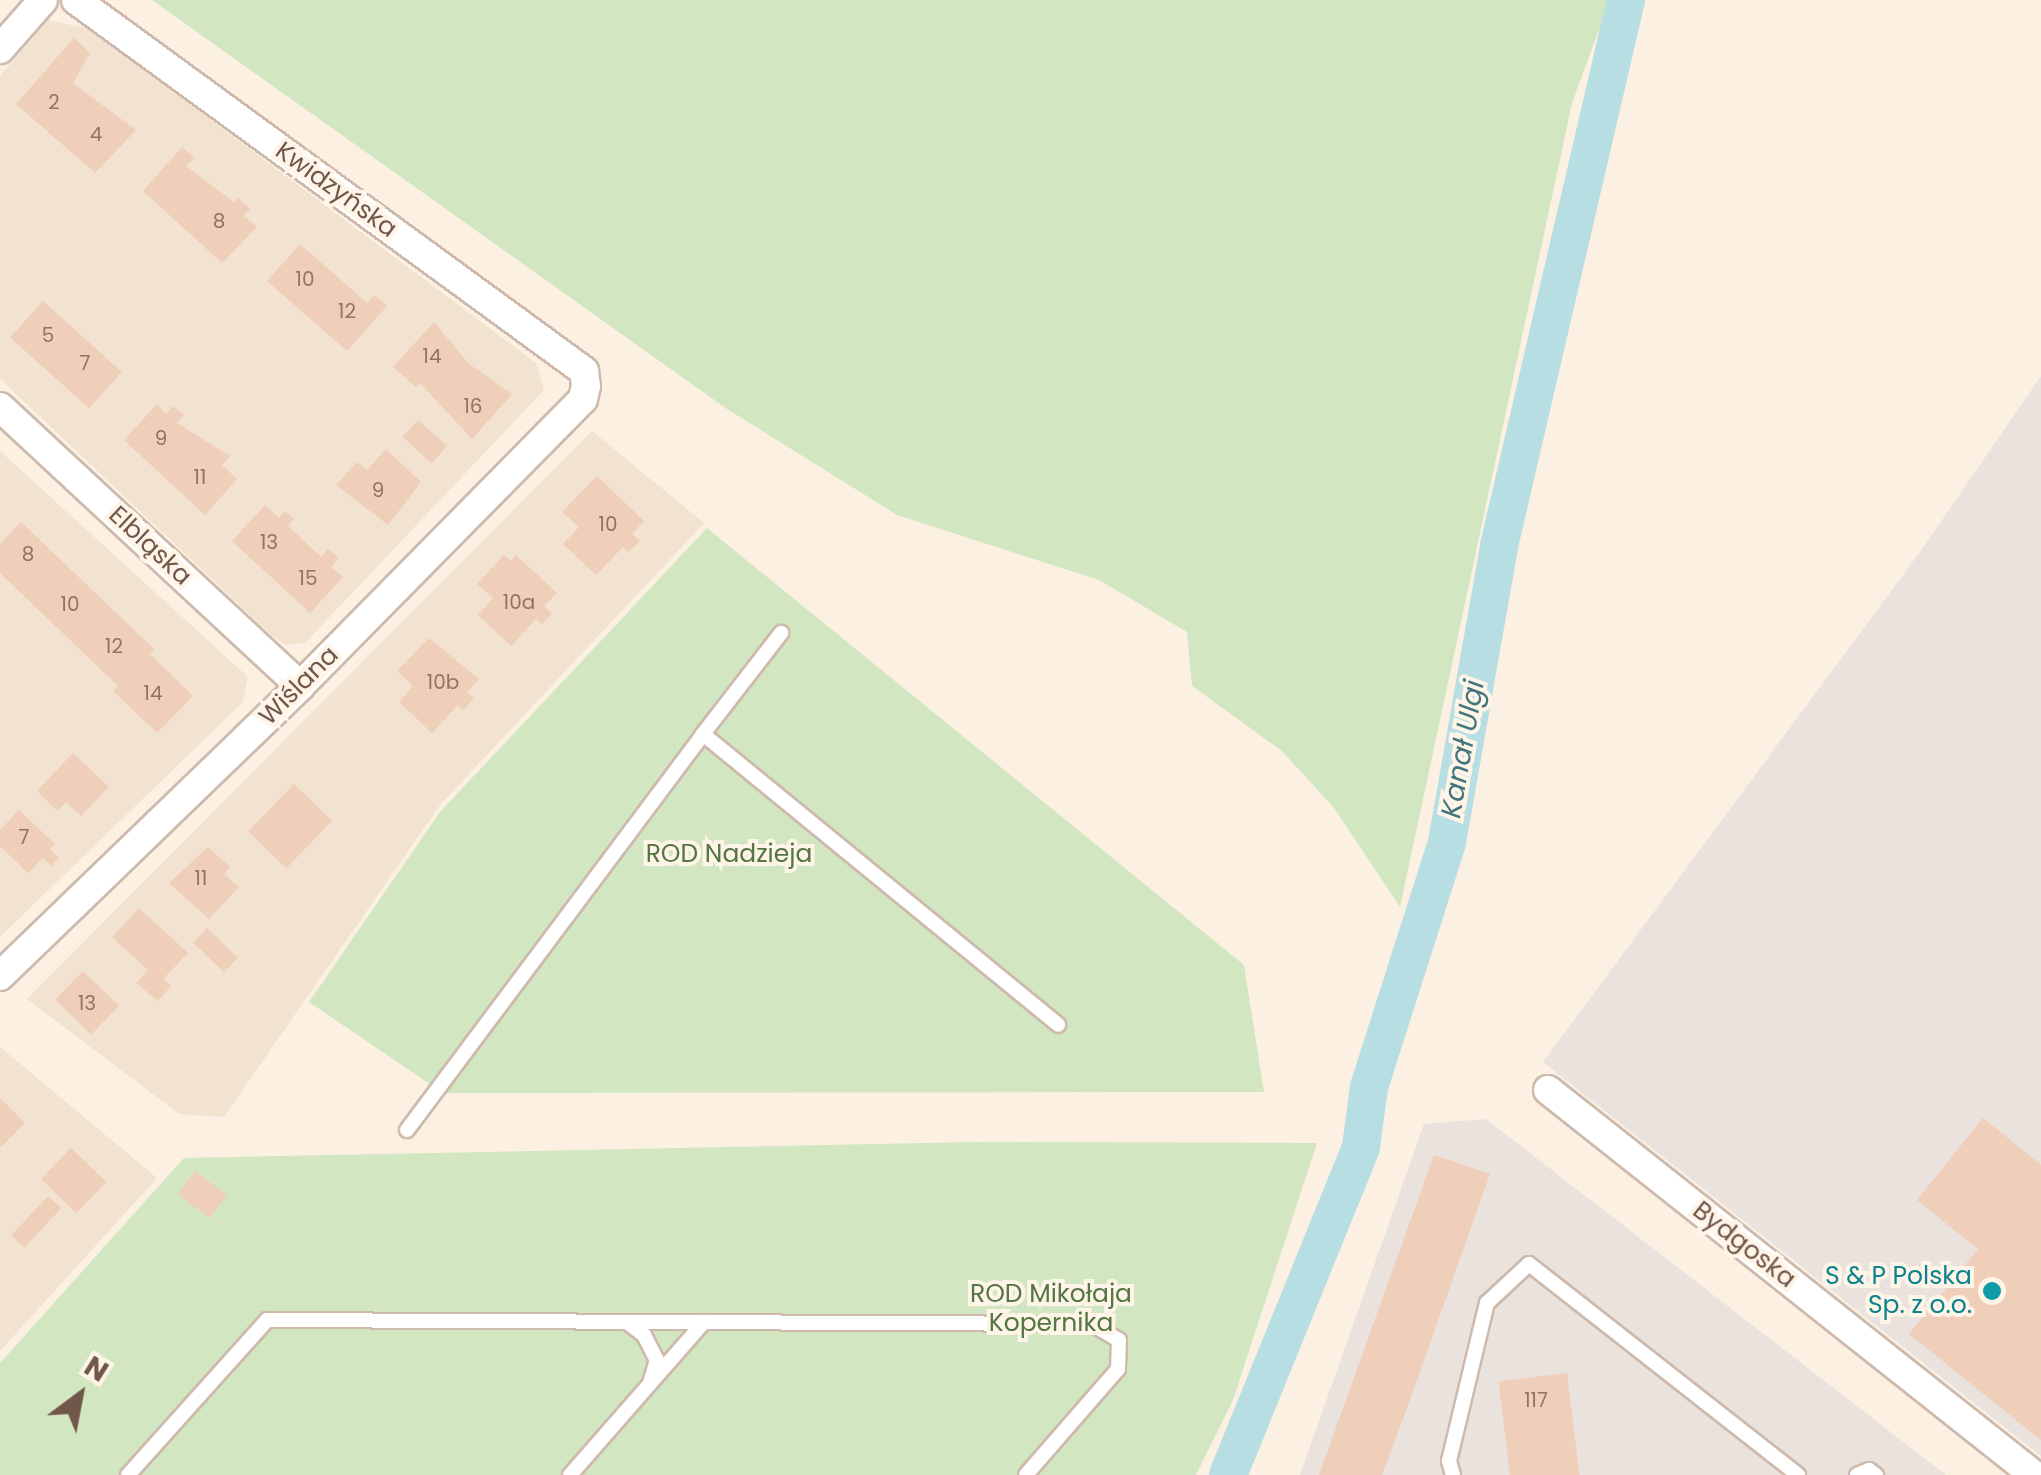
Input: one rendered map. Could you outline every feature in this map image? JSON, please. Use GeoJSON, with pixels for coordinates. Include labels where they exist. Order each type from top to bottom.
{"type":"FeatureCollection","features":[{"type":"Feature","properties":{"kind":"street"},"geometry":{"type":"LineString","coordinates":[[0,48],[43,0]]}},
{"type":"Feature","properties":{"kind":"street","name":"Kwidzyńska"},"geometry":{"type":"LineString","coordinates":[[76,0],[584,371],[586,386]]}},
{"type":"Feature","properties":{"kind":"street","name":"Wiślana"},"geometry":{"type":"LineString","coordinates":[[0,976],[300,686],[583,398],[586,386]]}},
{"type":"Feature","properties":{"kind":"street","name":"Elbląska"},"geometry":{"type":"LineString","coordinates":[[0,407],[300,686]]}},
{"type":"Feature","properties":{"kind":"street","name":"Bydgoska"},"geometry":{"type":"LineString","coordinates":[[1548,1090],[2034,1475]]}},
{"type":"Feature","properties":{"kind":"lane"},"geometry":{"type":"LineString","coordinates":[[407,1130],[781,633]]}},
{"type":"Feature","properties":{"kind":"lane"},"geometry":{"type":"LineString","coordinates":[[703,734],[1058,1026]]}},
{"type":"Feature","properties":{"kind":"lane"},"geometry":{"type":"LineString","coordinates":[[1453,1475],[1449,1461],[1487,1303],[1528,1264],[1798,1475]]}},
{"type":"Feature","properties":{"kind":"lane"},"geometry":{"type":"LineString","coordinates":[[128,1475],[267,1320],[1092,1324],[1119,1340],[1118,1369],[1026,1475]]}},
{"type":"Feature","properties":{"kind":"lane"},"geometry":{"type":"LineString","coordinates":[[626,1322],[644,1335],[657,1360],[649,1385]]}},
{"type":"Feature","properties":{"kind":"lane"},"geometry":{"type":"LineString","coordinates":[[570,1475],[704,1322]]}},
{"type":"Feature","properties":{"kind":"lane"},"geometry":{"type":"LineString","coordinates":[[1856,1475],[1876,1475]]}},
{"type":"Feature","properties":{"kind":"shaded area"},"geometry":{"type":"Polygon","coordinates":[[[48,20],[89,29],[536,363],[544,390],[305,643],[285,645],[269,633],[0,379],[0,76],[48,20]]]}},
{"type":"Feature","properties":{"kind":"shaded area"},"geometry":{"type":"Polygon","coordinates":[[[2041,376],[2041,1456],[1543,1062],[1920,552],[2041,376]]]}},
{"type":"Feature","properties":{"kind":"shaded area"},"geometry":{"type":"Polygon","coordinates":[[[592,431],[704,523],[440,805],[224,1117],[179,1114],[27,999],[592,431]]]}},
{"type":"Feature","properties":{"kind":"shaded area"},"geometry":{"type":"Polygon","coordinates":[[[0,451],[248,677],[243,702],[0,937],[0,451]]]}},
{"type":"Feature","properties":{"kind":"shaded area"},"geometry":{"type":"Polygon","coordinates":[[[0,1047],[157,1178],[0,1351],[0,1047]]]}},
{"type":"Feature","properties":{"kind":"shaded area"},"geometry":{"type":"Polygon","coordinates":[[[1486,1119],[1946,1475],[1300,1475],[1424,1124],[1486,1119]]]}},
{"type":"Feature","properties":{"kind":"green space"},"geometry":{"type":"Polygon","coordinates":[[[152,0],[1610,0],[1572,103],[1400,907],[1334,808],[1282,751],[1192,686],[1187,632],[1099,580],[897,515],[727,409],[152,0]]]}},
{"type":"Feature","properties":{"kind":"green space","name":"ROD Nadzieja"},"geometry":{"type":"Polygon","coordinates":[[[707,528],[1244,965],[1264,1092],[443,1093],[309,1002],[440,812],[707,528]]]}},
{"type":"Feature","properties":{"kind":"green space","name":"ROD Mikołaja Kopernika"},"geometry":{"type":"Polygon","coordinates":[[[975,1142],[1317,1143],[1233,1400],[1196,1475],[0,1475],[0,1363],[184,1158],[975,1142]]]}},
{"type":"Feature","properties":{"kind":"building"},"geometry":{"type":"Polygon","coordinates":[[[74,38],[90,53],[73,83],[136,130],[95,173],[16,104],[74,38]]]}},
{"type":"Feature","properties":{"kind":"building"},"geometry":{"type":"Polygon","coordinates":[[[182,147],[194,158],[186,166],[234,202],[238,198],[250,209],[243,216],[257,227],[222,263],[143,191],[182,147]]]}},
{"type":"Feature","properties":{"kind":"building"},"geometry":{"type":"Polygon","coordinates":[[[300,244],[367,303],[374,295],[387,306],[347,351],[267,281],[300,244]]]}},
{"type":"Feature","properties":{"kind":"building"},"geometry":{"type":"Polygon","coordinates":[[[43,301],[122,372],[89,408],[10,337],[43,301]]]}},
{"type":"Feature","properties":{"kind":"building"},"geometry":{"type":"Polygon","coordinates":[[[434,322],[469,364],[512,394],[472,439],[420,383],[416,387],[393,367],[434,322]]]}},
{"type":"Feature","properties":{"kind":"building"},"geometry":{"type":"Polygon","coordinates":[[[157,404],[166,414],[173,406],[184,415],[177,423],[230,456],[222,465],[237,479],[205,515],[124,440],[157,404]]]}},
{"type":"Feature","properties":{"kind":"building"},"geometry":{"type":"Polygon","coordinates":[[[418,420],[447,446],[432,463],[403,437],[418,420]]]}},
{"type":"Feature","properties":{"kind":"building"},"geometry":{"type":"Polygon","coordinates":[[[386,449],[421,482],[388,525],[336,485],[357,462],[367,470],[386,449]]]}},
{"type":"Feature","properties":{"kind":"building"},"geometry":{"type":"Polygon","coordinates":[[[597,476],[644,521],[632,534],[640,541],[628,552],[623,547],[596,575],[563,544],[579,527],[562,512],[597,476]]]}},
{"type":"Feature","properties":{"kind":"building"},"geometry":{"type":"Polygon","coordinates":[[[265,505],[279,518],[285,511],[294,519],[288,526],[321,557],[328,549],[339,558],[331,567],[343,577],[310,613],[232,541],[265,505]]]}},
{"type":"Feature","properties":{"kind":"building"},"geometry":{"type":"Polygon","coordinates":[[[21,522],[154,649],[150,654],[193,696],[157,733],[113,691],[118,686],[0,573],[0,544],[21,522]]]}},
{"type":"Feature","properties":{"kind":"building"},"geometry":{"type":"Polygon","coordinates":[[[504,555],[511,561],[516,555],[557,593],[544,606],[552,614],[542,624],[536,619],[511,646],[478,615],[493,598],[477,584],[504,555]]]}},
{"type":"Feature","properties":{"kind":"building"},"geometry":{"type":"Polygon","coordinates":[[[429,638],[479,679],[467,692],[474,698],[463,710],[458,705],[432,733],[399,702],[413,686],[397,671],[429,638]]]}},
{"type":"Feature","properties":{"kind":"building"},"geometry":{"type":"Polygon","coordinates":[[[73,753],[109,787],[81,816],[66,802],[57,811],[37,791],[73,753]]]}},
{"type":"Feature","properties":{"kind":"building"},"geometry":{"type":"Polygon","coordinates":[[[294,784],[332,821],[286,868],[248,831],[294,784]]]}},
{"type":"Feature","properties":{"kind":"building"},"geometry":{"type":"Polygon","coordinates":[[[19,810],[55,844],[50,849],[59,858],[51,866],[43,858],[28,873],[0,846],[0,830],[19,810]]]}},
{"type":"Feature","properties":{"kind":"building"},"geometry":{"type":"Polygon","coordinates":[[[208,847],[230,867],[224,874],[239,887],[209,919],[169,883],[208,847]]]}},
{"type":"Feature","properties":{"kind":"building"},"geometry":{"type":"Polygon","coordinates":[[[139,908],[188,953],[163,979],[171,986],[158,1001],[136,983],[148,970],[112,937],[139,908]]]}},
{"type":"Feature","properties":{"kind":"building"},"geometry":{"type":"Polygon","coordinates":[[[207,928],[238,958],[224,972],[193,942],[207,928]]]}},
{"type":"Feature","properties":{"kind":"building"},"geometry":{"type":"Polygon","coordinates":[[[83,971],[119,1006],[91,1035],[55,1000],[83,971]]]}},
{"type":"Feature","properties":{"kind":"building"},"geometry":{"type":"Polygon","coordinates":[[[0,1098],[25,1123],[0,1148],[0,1098]]]}},
{"type":"Feature","properties":{"kind":"building","name":"S & P Polska Sp. z o.o."},"geometry":{"type":"Polygon","coordinates":[[[1983,1118],[2041,1165],[2041,1440],[1909,1334],[1978,1249],[1917,1200],[1983,1118]]]}},
{"type":"Feature","properties":{"kind":"building"},"geometry":{"type":"Polygon","coordinates":[[[71,1148],[106,1182],[76,1213],[41,1179],[71,1148]]]}},
{"type":"Feature","properties":{"kind":"building"},"geometry":{"type":"Polygon","coordinates":[[[1434,1155],[1490,1174],[1410,1400],[1382,1475],[1319,1475],[1434,1155]]]}},
{"type":"Feature","properties":{"kind":"building"},"geometry":{"type":"Polygon","coordinates":[[[195,1171],[227,1195],[209,1218],[178,1194],[195,1171]]]}},
{"type":"Feature","properties":{"kind":"building"},"geometry":{"type":"Polygon","coordinates":[[[48,1196],[61,1208],[24,1248],[11,1235],[48,1196]]]}},
{"type":"Feature","properties":{"kind":"building"},"geometry":{"type":"Polygon","coordinates":[[[1567,1373],[1580,1475],[1510,1475],[1499,1381],[1567,1373]]]}},
{"type":"Feature","properties":{"kind":"waterway","name":"Kanał Ulgi"},"geometry":{"type":"LineString","coordinates":[[1228,1475],[1361,1147],[1369,1087],[1447,842],[1499,546],[1626,0]]}},
{"type":"Feature","properties":{"kind":"place","name":"S & P Polska Sp. z o.o."},"geometry":{"type":"Point","coordinates":[1992,1291]}}]}
